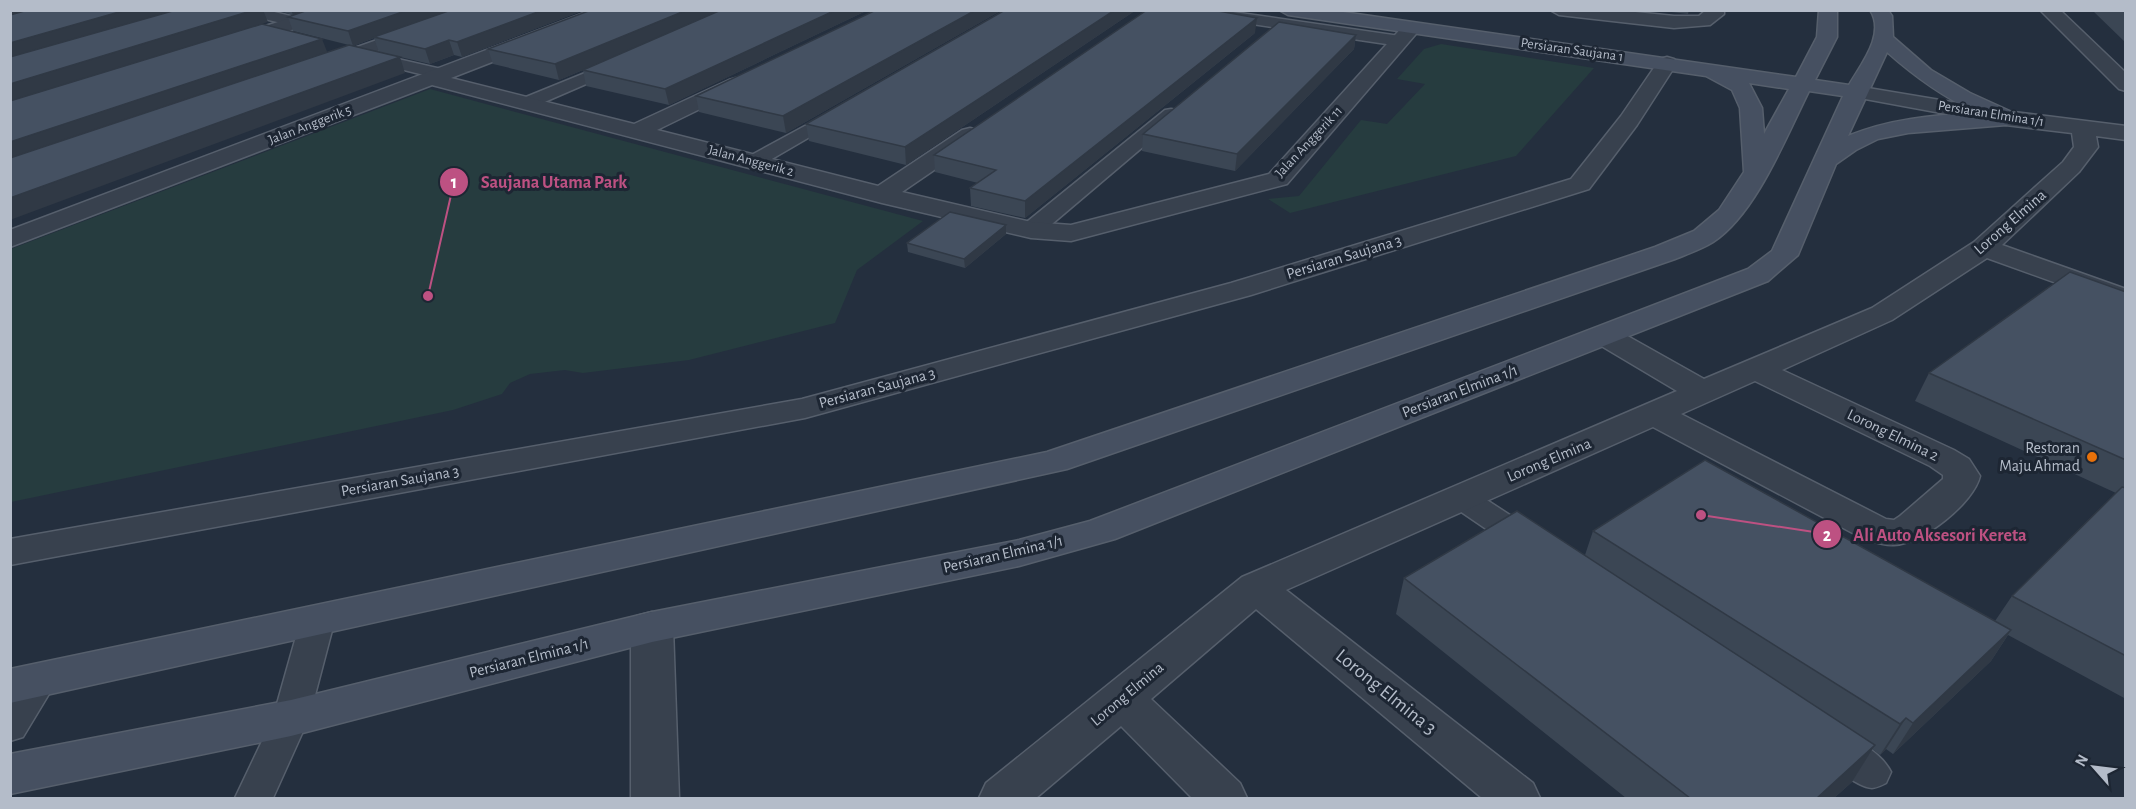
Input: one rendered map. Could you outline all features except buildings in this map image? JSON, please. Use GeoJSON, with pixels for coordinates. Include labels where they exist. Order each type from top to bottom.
{"type":"FeatureCollection","features":[{"type":"Feature","properties":{"kind":"main road"},"geometry":{"type":"LineString","coordinates":[[25,682],[1054,462],[1665,253],[1703,237],[1729,215],[1756,172],[1791,66],[1827,37],[1828,10]]}},
{"type":"Feature","properties":{"kind":"main road"},"geometry":{"type":"LineString","coordinates":[[1879,10],[1883,16],[1884,39],[1924,74],[1962,98],[2006,118]]}},
{"type":"Feature","properties":{"kind":"main road","name":"Persiaran Saujana 1"},"geometry":{"type":"LineString","coordinates":[[1284,17],[1406,34],[1703,68],[1791,66],[1856,92]]}},
{"type":"Feature","properties":{"kind":"main road"},"geometry":{"type":"LineString","coordinates":[[1703,68],[1791,66],[1827,37]]}},
{"type":"Feature","properties":{"kind":"main road","name":"Persiaran Elmina 1/1"},"geometry":{"type":"LineString","coordinates":[[10,774],[291,718],[652,627],[1019,553],[1101,530],[1604,335],[1758,274],[1784,255],[1856,92],[1884,39]]}},
{"type":"Feature","properties":{"kind":"main road"},"geometry":{"type":"LineString","coordinates":[[1703,68],[1741,86],[1751,108],[1756,172]]}},
{"type":"Feature","properties":{"kind":"main road"},"geometry":{"type":"LineString","coordinates":[[1828,159],[1855,141],[1880,132],[1957,120],[2006,118]]}},
{"type":"Feature","properties":{"kind":"street"},"geometry":{"type":"LineString","coordinates":[[221,46],[266,32],[298,31],[335,10]]}},
{"type":"Feature","properties":{"kind":"street","name":"Jalan Anggerik 5"},"geometry":{"type":"LineString","coordinates":[[10,239],[610,10]]}},
{"type":"Feature","properties":{"kind":"street"},"geometry":{"type":"LineString","coordinates":[[2049,10],[2126,86]]}},
{"type":"Feature","properties":{"kind":"street"},"geometry":{"type":"LineString","coordinates":[[1571,11],[1674,22],[1709,16]]}},
{"type":"Feature","properties":{"kind":"street","name":"Jalan Anggerik 11"},"geometry":{"type":"LineString","coordinates":[[1071,233],[1278,179],[1406,34]]}},
{"type":"Feature","properties":{"kind":"street","name":"Persiaran Saujana 3"},"geometry":{"type":"LineString","coordinates":[[10,552],[805,408],[1241,289],[1580,184],[1629,120],[1667,63]]}},
{"type":"Feature","properties":{"kind":"street"},"geometry":{"type":"LineString","coordinates":[[638,131],[752,76]]}},
{"type":"Feature","properties":{"kind":"street","name":"Jalan Anggerik 2"},"geometry":{"type":"LineString","coordinates":[[438,77],[527,103],[882,195],[1030,230],[1071,233]]}},
{"type":"Feature","properties":{"kind":"street","name":"Persiaran Elmina 1/1"},"geometry":{"type":"LineString","coordinates":[[1856,92],[2006,118],[2126,133]]}},
{"type":"Feature","properties":{"kind":"street"},"geometry":{"type":"LineString","coordinates":[[882,195],[988,123]]}},
{"type":"Feature","properties":{"kind":"street","name":"Lorong Elmina"},"geometry":{"type":"LineString","coordinates":[[1003,798],[1256,587],[1882,314],[1984,248],[2072,167],[2086,147],[2083,128]]}},
{"type":"Feature","properties":{"kind":"street"},"geometry":{"type":"LineString","coordinates":[[1984,248],[2126,299]]}},
{"type":"Feature","properties":{"kind":"street"},"geometry":{"type":"LineString","coordinates":[[1604,335],[1703,392]]}},
{"type":"Feature","properties":{"kind":"street","name":"Lorong Elmina 2"},"geometry":{"type":"LineString","coordinates":[[1655,414],[1862,524],[1880,531],[1898,533],[1909,529],[1960,484],[1962,476],[1956,467],[1942,458],[1755,369]]}},
{"type":"Feature","properties":{"kind":"street","name":"Lorong Elmina 3"},"geometry":{"type":"LineString","coordinates":[[1256,587],[1516,798]]}},
{"type":"Feature","properties":{"kind":"street"},"geometry":{"type":"LineString","coordinates":[[652,627],[655,798]]}},
{"type":"Feature","properties":{"kind":"street"},"geometry":{"type":"LineString","coordinates":[[1121,698],[1223,798]]}},
{"type":"Feature","properties":{"kind":"lane"},"geometry":{"type":"LineString","coordinates":[[244,10],[298,31]]}},
{"type":"Feature","properties":{"kind":"lane"},"geometry":{"type":"LineString","coordinates":[[321,65],[478,10]]}},
{"type":"Feature","properties":{"kind":"lane"},"geometry":{"type":"LineString","coordinates":[[1185,10],[1284,17]]}},
{"type":"Feature","properties":{"kind":"lane"},"geometry":{"type":"LineString","coordinates":[[1261,40],[1284,17]]}},
{"type":"Feature","properties":{"kind":"lane"},"geometry":{"type":"LineString","coordinates":[[321,45],[438,77]]}},
{"type":"Feature","properties":{"kind":"lane"},"geometry":{"type":"LineString","coordinates":[[527,103],[636,57]]}},
{"type":"Feature","properties":{"kind":"lane"},"geometry":{"type":"LineString","coordinates":[[1030,230],[1187,101]]}},
{"type":"Feature","properties":{"kind":"lane"},"geometry":{"type":"LineString","coordinates":[[753,162],[855,104]]}},
{"type":"Feature","properties":{"kind":"lane"},"geometry":{"type":"LineString","coordinates":[[1462,498],[1550,556]]}},
{"type":"Feature","properties":{"kind":"lane"},"geometry":{"type":"LineString","coordinates":[[254,798],[291,718],[318,619]]}},
{"type":"Feature","properties":{"kind":"lane"},"geometry":{"type":"LineString","coordinates":[[10,726],[25,682]]}},
{"type":"Feature","properties":{"kind":"lane"},"geometry":{"type":"LineString","coordinates":[[1803,726],[1872,772]]}},
{"type":"Feature","properties":{"kind":"green space"},"geometry":{"type":"Polygon","coordinates":[[[1441,44],[1594,68],[1516,156],[1290,213],[1268,199],[1299,196],[1361,120],[1387,124],[1425,84],[1397,79],[1424,49],[1441,44]]]}},
{"type":"Feature","properties":{"kind":"green space"},"geometry":{"type":"Polygon","coordinates":[[[430,89],[923,221],[857,270],[835,323],[689,360],[583,373],[565,370],[530,374],[510,383],[502,394],[453,410],[11,502],[11,249],[430,89]]]}},
{"type":"Feature","properties":{"kind":"place","name":"Saujana Utama Park"},"geometry":{"type":"Point","coordinates":[428,296]}},
{"type":"Feature","properties":{"kind":"place","name":"Restoran Maju Ahmad"},"geometry":{"type":"Point","coordinates":[2092,457]}},
{"type":"Feature","properties":{"kind":"place","name":"Ali Auto Aksesori Kereta"},"geometry":{"type":"Point","coordinates":[1701,515]}}]}
